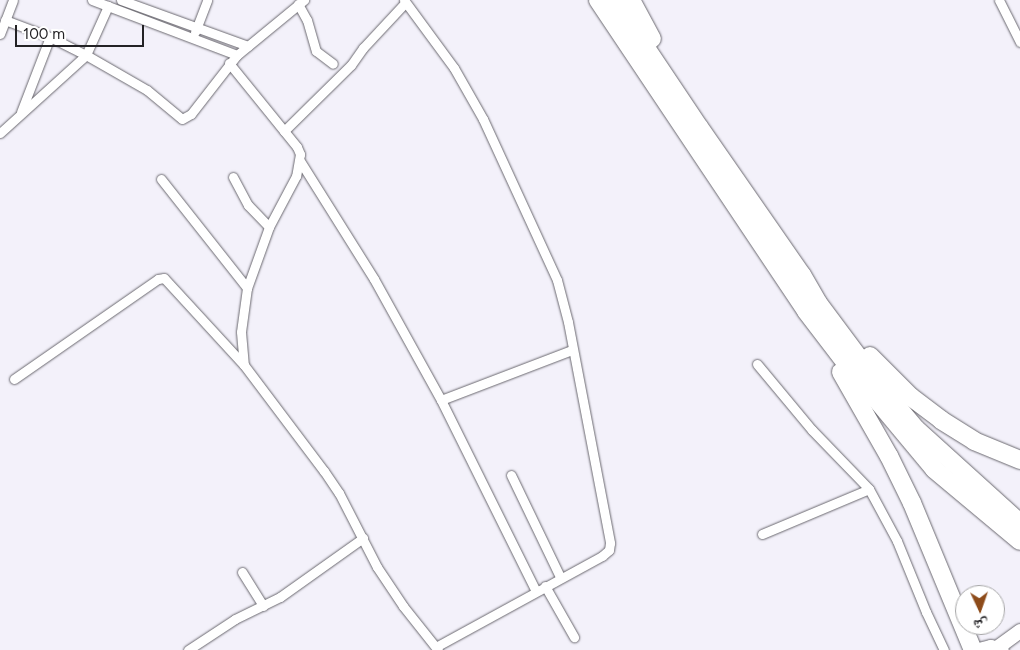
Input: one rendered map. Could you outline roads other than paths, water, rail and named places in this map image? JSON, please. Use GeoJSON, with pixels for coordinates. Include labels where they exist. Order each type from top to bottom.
{"type":"FeatureCollection","features":[{"type":"Feature","properties":{"kind":"highway"},"geometry":{"type":"LineString","coordinates":[[598,0],[806,311],[889,456],[916,512],[973,650]]}},
{"type":"Feature","properties":{"kind":"highway"},"geometry":{"type":"LineString","coordinates":[[614,0],[848,345],[916,429],[1020,523]]}},
{"type":"Feature","properties":{"kind":"highway"},"geometry":{"type":"LineString","coordinates":[[631,0],[680,98]]}},
{"type":"Feature","properties":{"kind":"highway"},"geometry":{"type":"LineString","coordinates":[[802,275],[882,371],[911,397],[974,441],[1020,460]]}},
{"type":"Feature","properties":{"kind":"highway"},"geometry":{"type":"LineString","coordinates":[[806,311],[884,411],[934,469],[1020,541]]}},
{"type":"Feature","properties":{"kind":"main road"},"geometry":{"type":"LineString","coordinates":[[980,650],[988,647],[1000,649],[1020,631]]}},
{"type":"Feature","properties":{"kind":"street"},"geometry":{"type":"LineString","coordinates":[[0,34],[13,0]]}},
{"type":"Feature","properties":{"kind":"street"},"geometry":{"type":"LineString","coordinates":[[92,0],[237,55]]}},
{"type":"Feature","properties":{"kind":"street"},"geometry":{"type":"LineString","coordinates":[[121,0],[248,46]]}},
{"type":"Feature","properties":{"kind":"street"},"geometry":{"type":"LineString","coordinates":[[192,38],[207,0]]}},
{"type":"Feature","properties":{"kind":"street"},"geometry":{"type":"LineString","coordinates":[[999,0],[1020,42]]}},
{"type":"Feature","properties":{"kind":"street"},"geometry":{"type":"LineString","coordinates":[[14,379],[162,278],[244,365],[339,492],[377,567],[403,606],[437,649],[560,577],[606,553],[610,543],[568,322],[557,280],[483,119],[454,68],[404,1],[344,71],[284,130]]}},
{"type":"Feature","properties":{"kind":"street"},"geometry":{"type":"LineString","coordinates":[[5,20],[50,37],[86,55],[147,90],[182,119],[191,114],[237,55],[301,2],[316,51],[333,64]]}},
{"type":"Feature","properties":{"kind":"street"},"geometry":{"type":"LineString","coordinates":[[0,133],[86,55],[108,6]]}},
{"type":"Feature","properties":{"kind":"street"},"geometry":{"type":"LineString","coordinates":[[21,114],[50,37]]}},
{"type":"Feature","properties":{"kind":"street"},"geometry":{"type":"LineString","coordinates":[[229,63],[297,147],[300,161],[374,279],[441,400],[536,591]]}},
{"type":"Feature","properties":{"kind":"street"},"geometry":{"type":"LineString","coordinates":[[244,365],[241,332],[247,288],[269,227],[296,176],[300,161]]}},
{"type":"Feature","properties":{"kind":"street"},"geometry":{"type":"LineString","coordinates":[[233,177],[248,205],[269,227]]}},
{"type":"Feature","properties":{"kind":"street"},"geometry":{"type":"LineString","coordinates":[[161,179],[247,288]]}},
{"type":"Feature","properties":{"kind":"street"},"geometry":{"type":"LineString","coordinates":[[441,400],[572,350]]}},
{"type":"Feature","properties":{"kind":"street"},"geometry":{"type":"LineString","coordinates":[[757,364],[812,430],[869,489],[897,541],[944,650]]}},
{"type":"Feature","properties":{"kind":"street"},"geometry":{"type":"LineString","coordinates":[[511,475],[560,577]]}},
{"type":"Feature","properties":{"kind":"street"},"geometry":{"type":"LineString","coordinates":[[762,534],[869,489]]}},
{"type":"Feature","properties":{"kind":"street"},"geometry":{"type":"LineString","coordinates":[[188,650],[235,618],[280,597],[363,538]]}},
{"type":"Feature","properties":{"kind":"street"},"geometry":{"type":"LineString","coordinates":[[242,572],[263,606]]}},
{"type":"Feature","properties":{"kind":"street"},"geometry":{"type":"LineString","coordinates":[[545,586],[574,637]]}}]}
